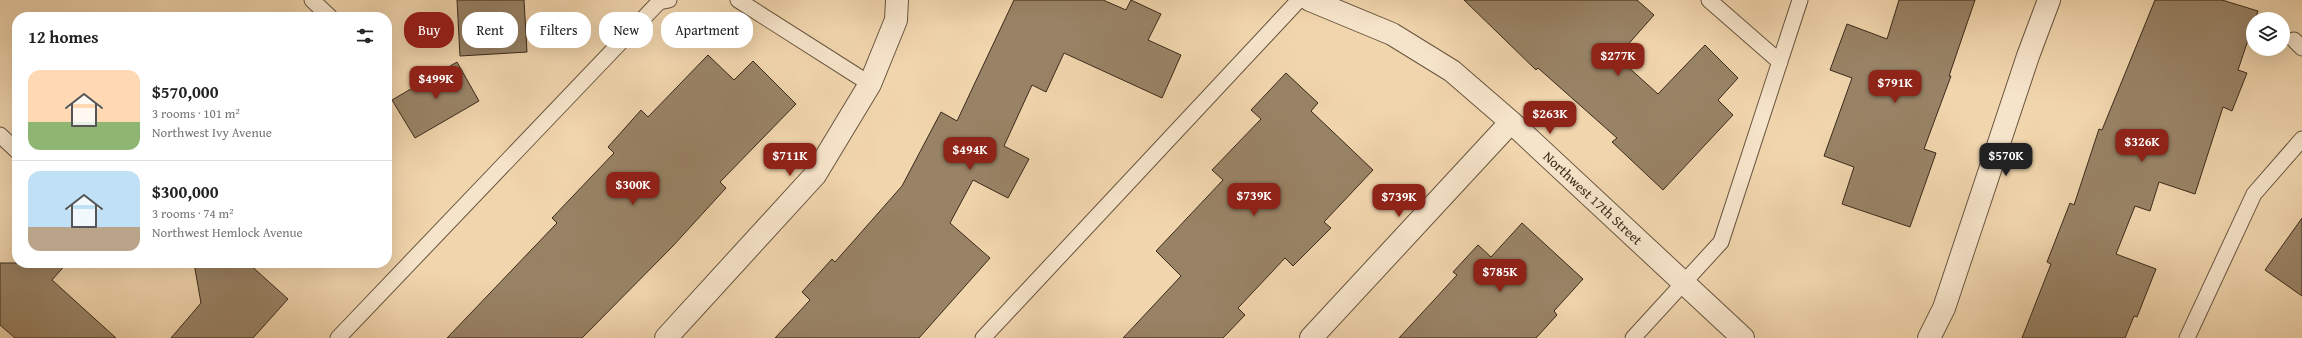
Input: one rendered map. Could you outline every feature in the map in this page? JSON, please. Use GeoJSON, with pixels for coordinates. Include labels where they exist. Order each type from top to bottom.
{"type":"FeatureCollection","features":[{"type":"Feature","properties":{"kind":"street"},"geometry":{"type":"LineString","coordinates":[[666,338],[815,175],[870,84],[896,20],[897,0]]}},
{"type":"Feature","properties":{"kind":"street","name":"Northwest 17th Street"},"geometry":{"type":"LineString","coordinates":[[1310,0],[1392,34],[1452,71],[1511,122],[1743,338]]}},
{"type":"Feature","properties":{"kind":"street"},"geometry":{"type":"LineString","coordinates":[[1929,338],[1944,308],[2028,56],[2049,0]]}},
{"type":"Feature","properties":{"kind":"street"},"geometry":{"type":"LineString","coordinates":[[1312,338],[1511,122]]}},
{"type":"Feature","properties":{"kind":"lane"},"geometry":{"type":"LineString","coordinates":[[312,0],[325,12]]}},
{"type":"Feature","properties":{"kind":"lane"},"geometry":{"type":"LineString","coordinates":[[338,338],[658,2],[669,0]]}},
{"type":"Feature","properties":{"kind":"lane"},"geometry":{"type":"LineString","coordinates":[[738,0],[870,84]]}},
{"type":"Feature","properties":{"kind":"lane"},"geometry":{"type":"LineString","coordinates":[[984,338],[1299,0]]}},
{"type":"Feature","properties":{"kind":"lane"},"geometry":{"type":"LineString","coordinates":[[1709,0],[1780,62]]}},
{"type":"Feature","properties":{"kind":"lane"},"geometry":{"type":"LineString","coordinates":[[1633,338],[1721,242],[1800,0]]}},
{"type":"Feature","properties":{"kind":"lane"},"geometry":{"type":"LineString","coordinates":[[0,135],[12,146]]}},
{"type":"Feature","properties":{"kind":"lane"},"geometry":{"type":"LineString","coordinates":[[2187,338],[2254,194],[2302,139]]}},
{"type":"Feature","properties":{"kind":"building"},"geometry":{"type":"Polygon","coordinates":[[[457,0],[524,0],[527,52],[460,56],[457,0]]]}},
{"type":"Feature","properties":{"kind":"building"},"geometry":{"type":"Polygon","coordinates":[[[1014,0],[1103,0],[1126,10],[1131,0],[1161,14],[1148,40],[1181,55],[1162,98],[1064,53],[1046,92],[1032,85],[1004,146],[1029,159],[1008,198],[973,180],[950,223],[990,258],[919,338],[775,338],[810,300],[802,292],[832,259],[835,262],[902,186],[941,112],[957,121],[1014,0]]]}},
{"type":"Feature","properties":{"kind":"building"},"geometry":{"type":"Polygon","coordinates":[[[1464,0],[1637,0],[1654,15],[1617,57],[1658,94],[1705,45],[1738,78],[1718,100],[1733,115],[1663,190],[1612,142],[1617,138],[1538,68],[1536,70],[1464,0]]]}},
{"type":"Feature","properties":{"kind":"building"},"geometry":{"type":"Polygon","coordinates":[[[1899,0],[1975,0],[1949,76],[1951,76],[1924,149],[1936,153],[1910,227],[1842,204],[1854,167],[1824,156],[1852,78],[1830,70],[1847,24],[1887,39],[1899,0]]]}},
{"type":"Feature","properties":{"kind":"building"},"geometry":{"type":"Polygon","coordinates":[[[2155,0],[2222,0],[2258,11],[2246,12],[2246,46],[2238,70],[2247,73],[2232,111],[2223,107],[2195,194],[2159,182],[2150,211],[2135,206],[2116,254],[2156,269],[2137,317],[2134,316],[2125,338],[2022,338],[2051,264],[2047,262],[2070,203],[2074,205],[2099,129],[2102,130],[2155,0]]]}},
{"type":"Feature","properties":{"kind":"building"},"geometry":{"type":"Polygon","coordinates":[[[708,55],[734,80],[753,61],[796,104],[720,182],[726,188],[672,247],[582,338],[447,338],[557,223],[552,218],[614,153],[608,147],[641,110],[648,117],[708,55]]]}},
{"type":"Feature","properties":{"kind":"building"},"geometry":{"type":"Polygon","coordinates":[[[457,62],[479,101],[415,138],[392,100],[457,62]]]}},
{"type":"Feature","properties":{"kind":"building"},"geometry":{"type":"Polygon","coordinates":[[[1286,73],[1318,103],[1311,111],[1373,170],[1324,222],[1331,228],[1293,266],[1285,258],[1238,308],[1245,315],[1223,338],[1123,338],[1181,276],[1156,251],[1223,180],[1212,170],[1261,119],[1251,110],[1286,73]]]}},
{"type":"Feature","properties":{"kind":"building"},"geometry":{"type":"Polygon","coordinates":[[[2302,218],[2302,296],[2265,270],[2302,218]]]}},
{"type":"Feature","properties":{"kind":"building"},"geometry":{"type":"Polygon","coordinates":[[[1522,223],[1583,279],[1554,311],[1557,315],[1536,338],[1399,338],[1457,275],[1453,272],[1478,245],[1491,257],[1522,223]]]}},
{"type":"Feature","properties":{"kind":"building"},"geometry":{"type":"Polygon","coordinates":[[[0,263],[12,263],[12,268],[63,268],[52,280],[116,338],[15,338],[0,325],[0,263]]]}},
{"type":"Feature","properties":{"kind":"building"},"geometry":{"type":"Polygon","coordinates":[[[195,268],[254,268],[288,299],[253,338],[171,338],[201,303],[195,268]]]}}]}
